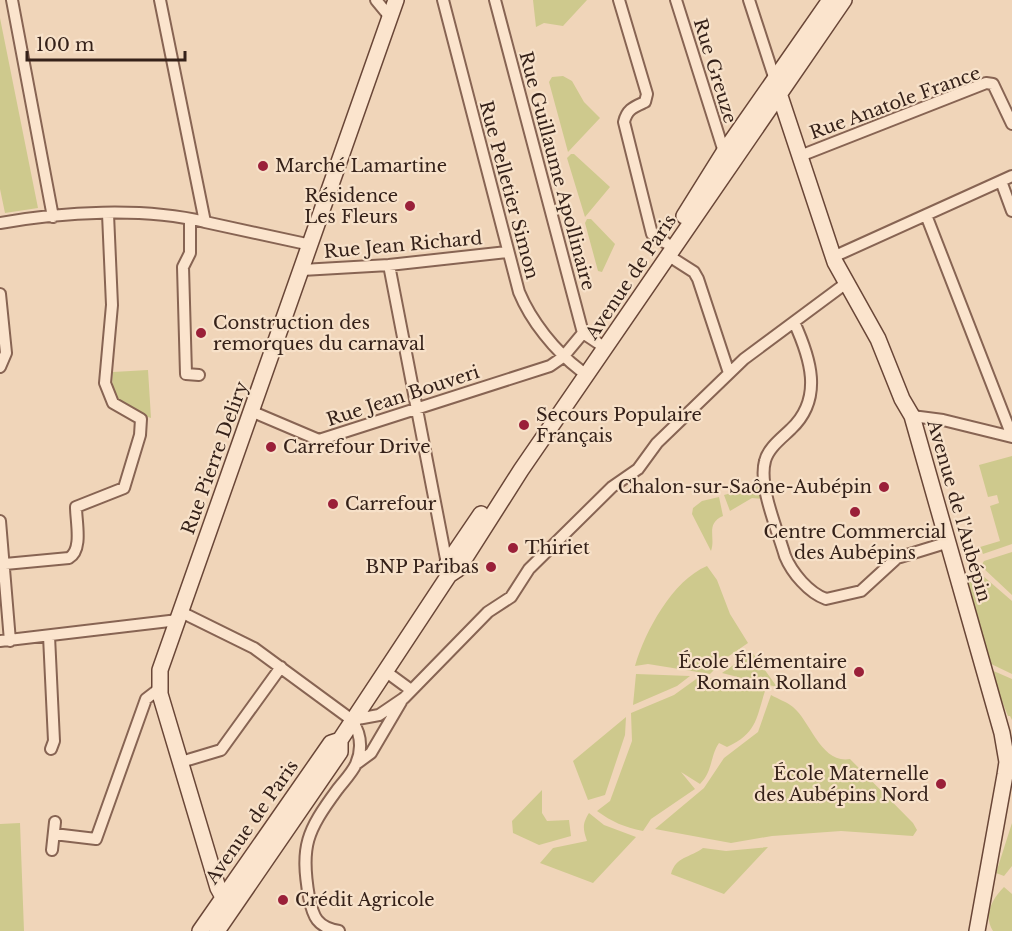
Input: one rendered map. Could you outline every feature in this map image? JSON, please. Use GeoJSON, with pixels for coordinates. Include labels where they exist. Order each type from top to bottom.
{"type":"FeatureCollection","features":[{"type":"Feature","properties":{"kind":"main road","name":"Rue Pierre Deliry"},"geometry":{"type":"LineString","coordinates":[[223,897],[218,888],[159,689],[160,670],[253,412],[396,0]]}},
{"type":"Feature","properties":{"kind":"main road","name":"Avenue de Paris"},"geometry":{"type":"LineString","coordinates":[[448,569],[458,569],[475,544],[521,470],[777,87],[830,0]]}},
{"type":"Feature","properties":{"kind":"main road","name":"Avenue de Paris"},"geometry":{"type":"LineString","coordinates":[[217,931],[340,752],[340,740],[448,569],[598,343],[668,249],[724,152],[844,0]]}},
{"type":"Feature","properties":{"kind":"main road","name":"Avenue de l'Aubépin"},"geometry":{"type":"LineString","coordinates":[[777,87],[833,257],[845,284],[878,339],[902,399],[912,416],[1002,733],[1006,762],[977,931]]}},
{"type":"Feature","properties":{"kind":"main road","name":"Avenue de Paris"},"geometry":{"type":"LineString","coordinates":[[201,931],[331,743],[340,740]]}},
{"type":"Feature","properties":{"kind":"street"},"geometry":{"type":"LineString","coordinates":[[12,0],[53,217]]}},
{"type":"Feature","properties":{"kind":"street"},"geometry":{"type":"LineString","coordinates":[[160,0],[205,222]]}},
{"type":"Feature","properties":{"kind":"street"},"geometry":{"type":"LineString","coordinates":[[376,0],[390,17]]}},
{"type":"Feature","properties":{"kind":"street","name":"Rue Pelletier Simon"},"geometry":{"type":"LineString","coordinates":[[442,0],[507,252],[524,304],[563,357],[580,370]]}},
{"type":"Feature","properties":{"kind":"street","name":"Rue Guillaume Apollinaire"},"geometry":{"type":"LineString","coordinates":[[495,0],[583,333]]}},
{"type":"Feature","properties":{"kind":"street"},"geometry":{"type":"LineString","coordinates":[[619,0],[647,94],[645,102],[632,108],[626,114],[624,122],[652,234],[694,272],[698,279],[729,373]]}},
{"type":"Feature","properties":{"kind":"street","name":"Rue Greuze"},"geometry":{"type":"LineString","coordinates":[[676,0],[724,152]]}},
{"type":"Feature","properties":{"kind":"street"},"geometry":{"type":"LineString","coordinates":[[748,0],[777,87]]}},
{"type":"Feature","properties":{"kind":"street","name":"Rue Anatole France"},"geometry":{"type":"LineString","coordinates":[[800,156],[986,83],[993,84],[1012,124]]}},
{"type":"Feature","properties":{"kind":"street"},"geometry":{"type":"LineString","coordinates":[[833,257],[1012,176]]}},
{"type":"Feature","properties":{"kind":"street"},"geometry":{"type":"LineString","coordinates":[[1001,181],[1012,211]]}},
{"type":"Feature","properties":{"kind":"street"},"geometry":{"type":"LineString","coordinates":[[0,223],[53,217],[156,213],[311,245]]}},
{"type":"Feature","properties":{"kind":"street"},"geometry":{"type":"LineString","coordinates":[[5,564],[69,558],[74,555],[77,548],[76,507],[124,488],[140,435],[141,419],[113,403],[105,383],[112,305],[108,214]]}},
{"type":"Feature","properties":{"kind":"street"},"geometry":{"type":"LineString","coordinates":[[926,215],[1012,436]]}},
{"type":"Feature","properties":{"kind":"street"},"geometry":{"type":"LineString","coordinates":[[190,219],[190,253],[183,267],[186,374],[199,375]]}},
{"type":"Feature","properties":{"kind":"street","name":"Rue Jean Richard"},"geometry":{"type":"LineString","coordinates":[[302,270],[389,265],[507,252]]}},
{"type":"Feature","properties":{"kind":"street"},"geometry":{"type":"LineString","coordinates":[[389,265],[415,410],[448,569]]}},
{"type":"Feature","properties":{"kind":"street"},"geometry":{"type":"LineString","coordinates":[[352,720],[383,713],[407,694],[488,612],[511,597],[529,569],[612,487],[638,469],[650,451],[729,373],[845,284]]}},
{"type":"Feature","properties":{"kind":"street"},"geometry":{"type":"LineString","coordinates":[[0,294],[2,337],[6,353],[0,367]]}},
{"type":"Feature","properties":{"kind":"street"},"geometry":{"type":"LineString","coordinates":[[794,322],[811,366],[810,397],[796,424],[768,453],[764,470],[765,486],[785,556],[793,570],[816,594],[826,599],[865,588],[897,558],[949,542]]}},
{"type":"Feature","properties":{"kind":"street"},"geometry":{"type":"LineString","coordinates":[[563,357],[583,333],[598,343]]}},
{"type":"Feature","properties":{"kind":"street","name":"Rue Jean Bouveri"},"geometry":{"type":"LineString","coordinates":[[253,412],[319,440],[550,366],[563,357]]}},
{"type":"Feature","properties":{"kind":"street"},"geometry":{"type":"LineString","coordinates":[[912,416],[943,420],[1012,436]]}},
{"type":"Feature","properties":{"kind":"street"},"geometry":{"type":"LineString","coordinates":[[0,521],[5,564],[5,641],[179,616],[254,648],[352,720],[360,732],[361,743],[356,764]]}},
{"type":"Feature","properties":{"kind":"street"},"geometry":{"type":"LineString","coordinates":[[49,636],[54,741],[51,749]]}},
{"type":"Feature","properties":{"kind":"street"},"geometry":{"type":"LineString","coordinates":[[182,762],[221,750],[281,667]]}},
{"type":"Feature","properties":{"kind":"street"},"geometry":{"type":"LineString","coordinates":[[385,671],[407,694]]}},
{"type":"Feature","properties":{"kind":"street"},"geometry":{"type":"LineString","coordinates":[[54,834],[96,839],[146,699],[159,689]]}},
{"type":"Feature","properties":{"kind":"street"},"geometry":{"type":"LineString","coordinates":[[339,931],[321,925],[312,914],[305,876],[306,846],[314,821],[356,764],[371,753],[407,694]]}},
{"type":"Feature","properties":{"kind":"street"},"geometry":{"type":"LineString","coordinates":[[52,850],[55,822]]}},
{"type":"Feature","properties":{"kind":"shaded area"},"geometry":{"type":"Polygon","coordinates":[[[533,0],[587,0],[563,26],[544,23],[536,27],[533,0]]]}},
{"type":"Feature","properties":{"kind":"shaded area"},"geometry":{"type":"Polygon","coordinates":[[[0,18],[38,208],[5,213],[0,189],[0,18]]]}},
{"type":"Feature","properties":{"kind":"shaded area"},"geometry":{"type":"Polygon","coordinates":[[[563,76],[572,81],[584,102],[600,118],[568,152],[549,82],[552,77],[563,76]]]}},
{"type":"Feature","properties":{"kind":"shaded area"},"geometry":{"type":"Polygon","coordinates":[[[574,154],[610,187],[585,217],[567,158],[574,154]]]}},
{"type":"Feature","properties":{"kind":"shaded area"},"geometry":{"type":"Polygon","coordinates":[[[587,219],[591,219],[615,244],[602,272],[598,271],[585,223],[587,219]]]}},
{"type":"Feature","properties":{"kind":"shaded area"},"geometry":{"type":"Polygon","coordinates":[[[148,370],[151,418],[133,412],[120,404],[113,391],[112,383],[113,372],[148,370]]]}},
{"type":"Feature","properties":{"kind":"shaded area"},"geometry":{"type":"Polygon","coordinates":[[[1012,456],[1012,544],[983,554],[980,547],[1000,541],[990,506],[999,503],[997,495],[988,497],[979,465],[1012,456]]]}},
{"type":"Feature","properties":{"kind":"shaded area"},"geometry":{"type":"Polygon","coordinates":[[[760,485],[763,499],[752,498],[730,511],[724,495],[760,485]]]}},
{"type":"Feature","properties":{"kind":"shaded area"},"geometry":{"type":"Polygon","coordinates":[[[719,497],[723,516],[714,523],[711,551],[692,514],[693,508],[702,501],[719,497]]]}},
{"type":"Feature","properties":{"kind":"shaded area"},"geometry":{"type":"Polygon","coordinates":[[[1012,552],[1012,595],[981,566],[984,561],[1012,552]]]}},
{"type":"Feature","properties":{"kind":"shaded area"},"geometry":{"type":"Polygon","coordinates":[[[707,566],[717,580],[730,614],[748,643],[726,658],[710,674],[648,664],[635,666],[646,638],[662,608],[683,583],[707,566]]]}},
{"type":"Feature","properties":{"kind":"shaded area"},"geometry":{"type":"Polygon","coordinates":[[[975,569],[1012,601],[1012,674],[987,662],[967,577],[975,569]]]}},
{"type":"Feature","properties":{"kind":"shaded area"},"geometry":{"type":"Polygon","coordinates":[[[752,652],[777,687],[722,673],[752,652]]]}},
{"type":"Feature","properties":{"kind":"shaded area"},"geometry":{"type":"Polygon","coordinates":[[[989,669],[1012,679],[1012,720],[1008,716],[989,669]]]}},
{"type":"Feature","properties":{"kind":"shaded area"},"geometry":{"type":"Polygon","coordinates":[[[636,674],[690,676],[677,686],[633,705],[636,674]]]}},
{"type":"Feature","properties":{"kind":"shaded area"},"geometry":{"type":"Polygon","coordinates":[[[699,677],[729,680],[765,691],[750,731],[727,747],[719,743],[707,774],[700,784],[681,772],[695,789],[651,819],[643,831],[618,824],[597,811],[610,801],[632,741],[631,713],[674,695],[699,677]]]}},
{"type":"Feature","properties":{"kind":"shaded area"},"geometry":{"type":"Polygon","coordinates":[[[771,695],[793,707],[831,755],[840,759],[850,759],[913,823],[917,830],[913,836],[841,831],[772,836],[731,843],[655,829],[704,788],[724,758],[758,732],[771,695]]]}},
{"type":"Feature","properties":{"kind":"shaded area"},"geometry":{"type":"Polygon","coordinates":[[[626,717],[625,735],[605,795],[588,800],[573,761],[626,717]]]}},
{"type":"Feature","properties":{"kind":"shaded area"},"geometry":{"type":"Polygon","coordinates":[[[542,790],[542,813],[547,821],[569,820],[571,836],[539,845],[513,833],[512,821],[542,790]]]}},
{"type":"Feature","properties":{"kind":"shaded area"},"geometry":{"type":"Polygon","coordinates":[[[589,813],[604,825],[636,837],[593,883],[540,863],[553,848],[587,841],[584,827],[589,813]]]}},
{"type":"Feature","properties":{"kind":"shaded area"},"geometry":{"type":"Polygon","coordinates":[[[20,823],[24,931],[0,931],[0,824],[20,823]]]}},
{"type":"Feature","properties":{"kind":"shaded area"},"geometry":{"type":"Polygon","coordinates":[[[1012,823],[1012,866],[1004,876],[996,873],[1012,823]]]}},
{"type":"Feature","properties":{"kind":"shaded area"},"geometry":{"type":"Polygon","coordinates":[[[768,847],[724,894],[671,874],[680,860],[703,848],[726,851],[768,847]]]}},
{"type":"Feature","properties":{"kind":"shaded area"},"geometry":{"type":"Polygon","coordinates":[[[1004,887],[1012,894],[1012,931],[993,931],[989,919],[990,908],[1004,887]]]}},
{"type":"Feature","properties":{"kind":"place","name":"Marché Lamartine"},"geometry":{"type":"Point","coordinates":[263,166]}},
{"type":"Feature","properties":{"kind":"place","name":"Résidence Les Fleurs"},"geometry":{"type":"Point","coordinates":[410,206]}},
{"type":"Feature","properties":{"kind":"place","name":"Construction des remorques du carnaval"},"geometry":{"type":"Point","coordinates":[201,333]}},
{"type":"Feature","properties":{"kind":"place","name":"Secours Populaire Français"},"geometry":{"type":"Point","coordinates":[524,425]}},
{"type":"Feature","properties":{"kind":"place","name":"Carrefour Drive"},"geometry":{"type":"Point","coordinates":[271,447]}},
{"type":"Feature","properties":{"kind":"place","name":"Chalon-sur-Saône-Aubépin"},"geometry":{"type":"Point","coordinates":[884,487]}},
{"type":"Feature","properties":{"kind":"place","name":"Carrefour"},"geometry":{"type":"Point","coordinates":[333,504]}},
{"type":"Feature","properties":{"kind":"place","name":"Centre Commercial des Aubépins"},"geometry":{"type":"Point","coordinates":[855,512]}},
{"type":"Feature","properties":{"kind":"place","name":"Thiriet"},"geometry":{"type":"Point","coordinates":[513,548]}},
{"type":"Feature","properties":{"kind":"place","name":"BNP Paribas"},"geometry":{"type":"Point","coordinates":[491,567]}},
{"type":"Feature","properties":{"kind":"place","name":"École Élémentaire Romain Rolland"},"geometry":{"type":"Point","coordinates":[859,672]}},
{"type":"Feature","properties":{"kind":"place","name":"École Maternelle des Aubépins Nord"},"geometry":{"type":"Point","coordinates":[941,784]}},
{"type":"Feature","properties":{"kind":"place","name":"Crédit Agricole"},"geometry":{"type":"Point","coordinates":[283,900]}}]}
